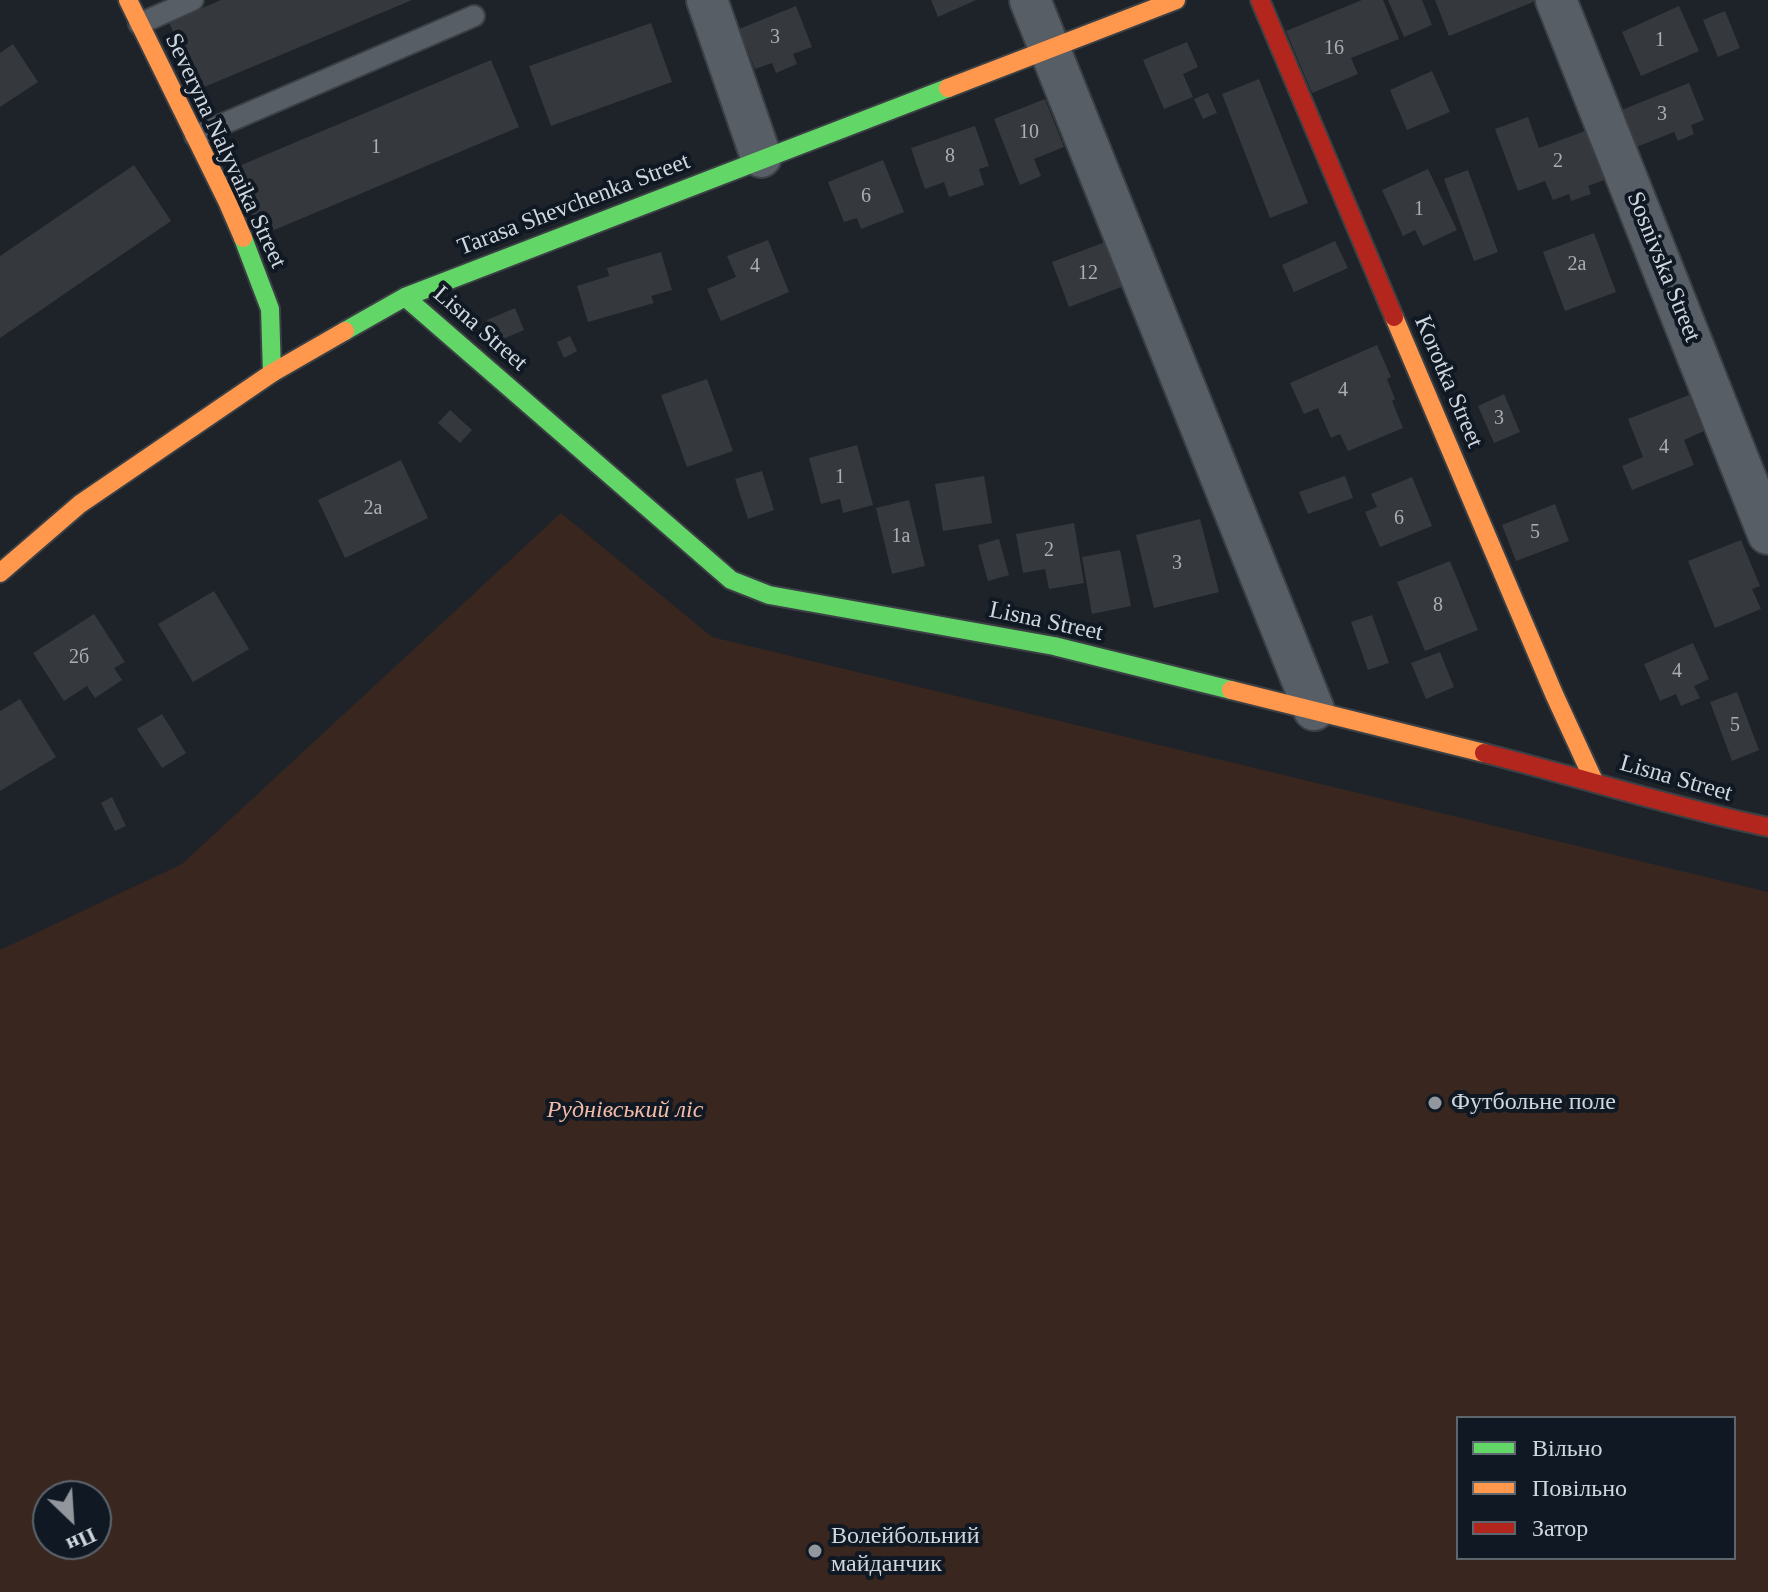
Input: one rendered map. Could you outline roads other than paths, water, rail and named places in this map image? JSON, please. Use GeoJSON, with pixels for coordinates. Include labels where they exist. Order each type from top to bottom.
{"type":"FeatureCollection","features":[{"type":"Feature","properties":{"kind":"street","name":"Severyna Nalyvaika Street"},"geometry":{"type":"LineString","coordinates":[[128,0],[227,201],[270,309],[272,373]]}},
{"type":"Feature","properties":{"kind":"street"},"geometry":{"type":"LineString","coordinates":[[707,0],[761,157]]}},
{"type":"Feature","properties":{"kind":"street"},"geometry":{"type":"LineString","coordinates":[[1030,0],[1314,710]]}},
{"type":"Feature","properties":{"kind":"street","name":"Tarasa Shevchenka Street"},"geometry":{"type":"LineString","coordinates":[[0,573],[80,504],[272,373],[405,297],[761,157],[1176,0]]}},
{"type":"Feature","properties":{"kind":"street","name":"Korotka Street"},"geometry":{"type":"LineString","coordinates":[[1260,0],[1594,781]]}},
{"type":"Feature","properties":{"kind":"street","name":"Sosnivska Street"},"geometry":{"type":"LineString","coordinates":[[1556,0],[1768,534]]}},
{"type":"Feature","properties":{"kind":"street","name":"Lisna Street"},"geometry":{"type":"LineString","coordinates":[[405,297],[731,580],[769,595],[1054,646],[1594,781],[1701,813],[1768,827]]}},
{"type":"Feature","properties":{"kind":"lane"},"geometry":{"type":"LineString","coordinates":[[139,24],[193,0]]}},
{"type":"Feature","properties":{"kind":"lane"},"geometry":{"type":"LineString","coordinates":[[195,136],[474,16]]}},
{"type":"Feature","properties":{"kind":"place","name":"Футбольне поле"},"geometry":{"type":"Point","coordinates":[1435,1103]}},
{"type":"Feature","properties":{"kind":"place","name":"Волейбольний майданчик"},"geometry":{"type":"Point","coordinates":[815,1551]}},
{"type":"Feature","properties":{"kind":"park label","name":"Руднівський ліс"},"geometry":{"type":"Point","coordinates":[625,1111]}}]}
